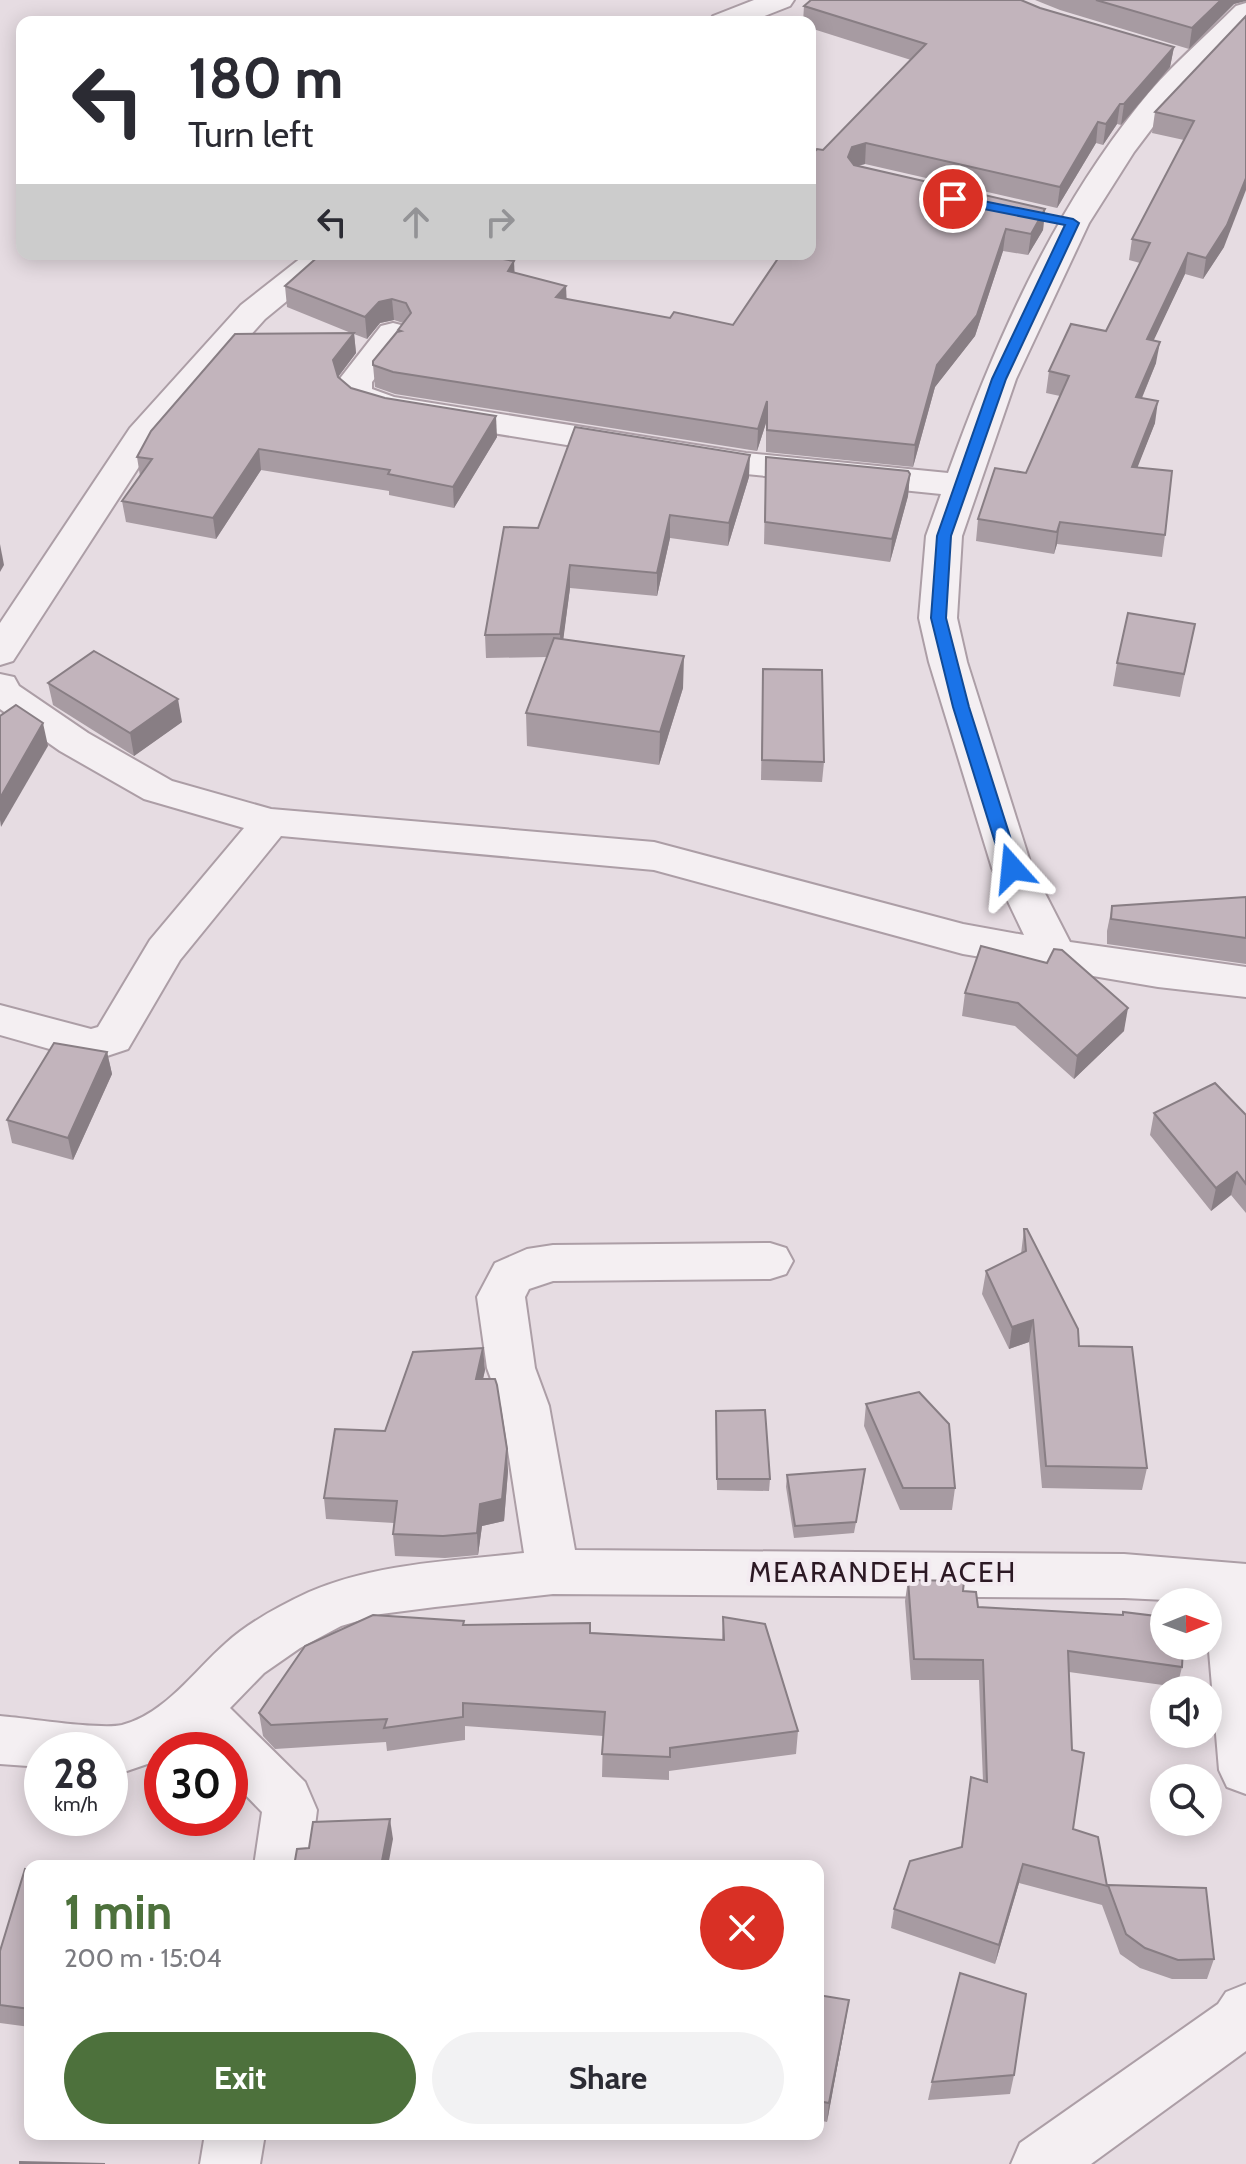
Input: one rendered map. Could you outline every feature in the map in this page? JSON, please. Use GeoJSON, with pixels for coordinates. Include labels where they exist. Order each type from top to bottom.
{"type":"FeatureCollection","features":[{"type":"Feature","properties":{"kind":"street"},"geometry":{"type":"LineString","coordinates":[[739,16],[780,0]]}},
{"type":"Feature","properties":{"kind":"street"},"geometry":{"type":"LineString","coordinates":[[1056,956],[1012,868],[961,707],[938,618],[944,536],[1057,220],[1151,109],[1175,88],[1181,58],[1246,12]]}},
{"type":"Feature","properties":{"kind":"street"},"geometry":{"type":"LineString","coordinates":[[0,653],[87,515],[142,435],[253,312],[320,260]]}},
{"type":"Feature","properties":{"kind":"street"},"geometry":{"type":"LineString","coordinates":[[393,333],[355,381],[355,391],[359,396],[387,406],[667,437],[780,469],[964,485]]}},
{"type":"Feature","properties":{"kind":"street"},"geometry":{"type":"LineString","coordinates":[[0,686],[2,692],[74,742],[158,790],[271,822],[654,856],[963,939],[1056,956],[1246,982]]}},
{"type":"Feature","properties":{"kind":"street"},"geometry":{"type":"LineString","coordinates":[[0,1020],[92,1045],[113,1038],[165,950],[271,822]]}},
{"type":"Feature","properties":{"kind":"street"},"geometry":{"type":"LineString","coordinates":[[553,1572],[525,1406],[511,1368],[501,1297],[512,1276],[527,1267],[553,1263],[770,1261]]}},
{"type":"Feature","properties":{"kind":"street"},"geometry":{"type":"LineString","coordinates":[[0,1740],[118,1750],[160,1736],[195,1708],[246,1657],[282,1632],[327,1608],[381,1592],[553,1572],[1124,1576],[1238,1585],[1246,1770]]}},
{"type":"Feature","properties":{"kind":"street"},"geometry":{"type":"LineString","coordinates":[[195,1708],[286,1799],[290,1810],[283,1860]]}},
{"type":"Feature","properties":{"kind":"street"},"geometry":{"type":"LineString","coordinates":[[1041,2164],[1238,2023],[1246,2011]]}},
{"type":"Feature","properties":{"kind":"street"},"geometry":{"type":"LineString","coordinates":[[230,2164],[234,2140]]}},
{"type":"Feature","properties":{"kind":"building"},"geometry":{"type":"Polygon","coordinates":[[[811,0],[1021,0],[1174,47],[1124,104],[1120,104],[1106,124],[1098,122],[1060,187],[866,143],[852,147],[848,157],[854,165],[1045,209],[1031,234],[1006,229],[977,315],[937,365],[915,445],[767,430],[767,401],[758,429],[393,372],[373,365],[373,361],[401,331],[398,330],[411,313],[406,303],[392,299],[379,302],[365,317],[285,286],[314,260],[508,260],[514,261],[508,271],[566,286],[556,297],[670,318],[674,312],[733,325],[777,260],[816,260],[816,150],[823,150],[926,44],[804,6],[811,0]]]}},
{"type":"Feature","properties":{"kind":"building"},"geometry":{"type":"Polygon","coordinates":[[[1096,0],[1221,0],[1192,28],[1096,0]]]}},
{"type":"Feature","properties":{"kind":"building"},"geometry":{"type":"Polygon","coordinates":[[[1246,16],[1246,178],[1227,225],[1206,258],[1188,253],[1147,339],[1160,342],[1136,397],[1158,401],[1132,467],[1172,471],[1165,535],[1060,522],[1057,532],[978,519],[995,468],[1026,473],[1069,376],[1049,371],[1071,324],[1106,331],[1150,243],[1132,239],[1194,121],[1155,112],[1246,16]]]}},
{"type":"Feature","properties":{"kind":"building"},"geometry":{"type":"Polygon","coordinates":[[[354,333],[333,360],[338,377],[351,388],[385,398],[496,416],[453,487],[388,474],[390,470],[259,449],[213,518],[122,501],[152,459],[137,457],[151,431],[235,334],[354,333]]]}},
{"type":"Feature","properties":{"kind":"building"},"geometry":{"type":"Polygon","coordinates":[[[575,427],[750,455],[729,523],[670,515],[657,573],[570,565],[560,634],[485,635],[504,527],[538,528],[575,427]]]}},
{"type":"Feature","properties":{"kind":"building"},"geometry":{"type":"Polygon","coordinates":[[[766,457],[908,471],[910,474],[892,539],[765,522],[766,457]]]}},
{"type":"Feature","properties":{"kind":"building"},"geometry":{"type":"Polygon","coordinates":[[[1128,613],[1195,624],[1184,674],[1117,663],[1128,613]]]}},
{"type":"Feature","properties":{"kind":"building"},"geometry":{"type":"Polygon","coordinates":[[[554,638],[684,656],[660,732],[526,713],[554,638]]]}},
{"type":"Feature","properties":{"kind":"building"},"geometry":{"type":"Polygon","coordinates":[[[94,651],[178,699],[130,733],[48,683],[94,651]]]}},
{"type":"Feature","properties":{"kind":"building"},"geometry":{"type":"Polygon","coordinates":[[[763,669],[822,670],[824,762],[762,760],[763,669]]]}},
{"type":"Feature","properties":{"kind":"building"},"geometry":{"type":"Polygon","coordinates":[[[16,705],[43,723],[0,798],[0,716],[16,705]]]}},
{"type":"Feature","properties":{"kind":"building"},"geometry":{"type":"Polygon","coordinates":[[[1246,897],[1246,938],[1111,919],[1112,906],[1246,897]]]}},
{"type":"Feature","properties":{"kind":"building"},"geometry":{"type":"Polygon","coordinates":[[[981,946],[1047,963],[1054,949],[1062,950],[1128,1008],[1077,1056],[1018,1003],[965,993],[981,946]]]}},
{"type":"Feature","properties":{"kind":"building"},"geometry":{"type":"Polygon","coordinates":[[[54,1043],[107,1052],[68,1138],[7,1120],[54,1043]]]}},
{"type":"Feature","properties":{"kind":"building"},"geometry":{"type":"Polygon","coordinates":[[[1215,1083],[1246,1115],[1246,1184],[1237,1172],[1216,1188],[1154,1113],[1215,1083]]]}},
{"type":"Feature","properties":{"kind":"building"},"geometry":{"type":"Polygon","coordinates":[[[1024,1229],[1027,1229],[1078,1329],[1079,1346],[1132,1347],[1147,1468],[1046,1466],[1033,1320],[1012,1327],[986,1271],[1026,1251],[1024,1229]]]}},
{"type":"Feature","properties":{"kind":"building"},"geometry":{"type":"Polygon","coordinates":[[[483,1348],[476,1379],[495,1379],[507,1449],[502,1499],[480,1504],[477,1533],[443,1536],[393,1534],[397,1501],[324,1498],[335,1429],[385,1431],[413,1352],[483,1348]]]}},
{"type":"Feature","properties":{"kind":"building"},"geometry":{"type":"Polygon","coordinates":[[[919,1392],[949,1424],[955,1488],[903,1488],[866,1404],[919,1392]]]}},
{"type":"Feature","properties":{"kind":"building"},"geometry":{"type":"Polygon","coordinates":[[[765,1410],[770,1479],[717,1479],[716,1411],[765,1410]]]}},
{"type":"Feature","properties":{"kind":"building"},"geometry":{"type":"Polygon","coordinates":[[[865,1469],[856,1522],[795,1526],[787,1475],[865,1469]]]}},
{"type":"Feature","properties":{"kind":"building"},"geometry":{"type":"Polygon","coordinates":[[[908,1580],[964,1581],[963,1591],[976,1592],[978,1607],[1150,1615],[1150,1660],[1182,1660],[1182,1667],[1068,1651],[1072,1750],[1084,1753],[1073,1829],[1098,1837],[1107,1886],[1023,1864],[999,1945],[894,1909],[910,1861],[962,1847],[971,1777],[987,1782],[983,1660],[914,1659],[908,1580]]]}},
{"type":"Feature","properties":{"kind":"building"},"geometry":{"type":"Polygon","coordinates":[[[373,1615],[464,1621],[463,1625],[590,1623],[590,1633],[724,1640],[723,1617],[765,1624],[798,1731],[670,1748],[670,1757],[602,1754],[605,1712],[463,1703],[463,1717],[384,1728],[387,1719],[271,1725],[259,1713],[305,1646],[373,1615]]]}},
{"type":"Feature","properties":{"kind":"building"},"geometry":{"type":"Polygon","coordinates":[[[390,1819],[382,1860],[295,1860],[297,1849],[309,1848],[313,1822],[390,1819]]]}},
{"type":"Feature","properties":{"kind":"building"},"geometry":{"type":"Polygon","coordinates":[[[24,1872],[24,2008],[0,2005],[0,1951],[24,1872]]]}},
{"type":"Feature","properties":{"kind":"building"},"geometry":{"type":"Polygon","coordinates":[[[1108,1885],[1206,1888],[1214,1959],[1178,1960],[1145,1948],[1126,1934],[1108,1885]]]}},
{"type":"Feature","properties":{"kind":"building"},"geometry":{"type":"Polygon","coordinates":[[[960,1973],[1026,1994],[1014,2075],[932,2082],[960,1973]]]}},
{"type":"Feature","properties":{"kind":"building"},"geometry":{"type":"Polygon","coordinates":[[[824,1996],[849,2000],[829,2103],[824,2102],[824,1996]]]}},
{"type":"Feature","properties":{"kind":"building"},"geometry":{"type":"Polygon","coordinates":[[[20,2162],[105,2164],[20,2164],[20,2162]]]}},
{"type":"Feature","properties":{"kind":"district","name":"MEARANDEH ACEH"},"geometry":{"type":"Point","coordinates":[883,1572]}},
{"type":"Feature","properties":{"kind":"route"},"geometry":{"type":"LineString","coordinates":[[953,199],[1073,223],[999,379],[944,536],[938,618],[961,707],[1012,868]]}}]}
